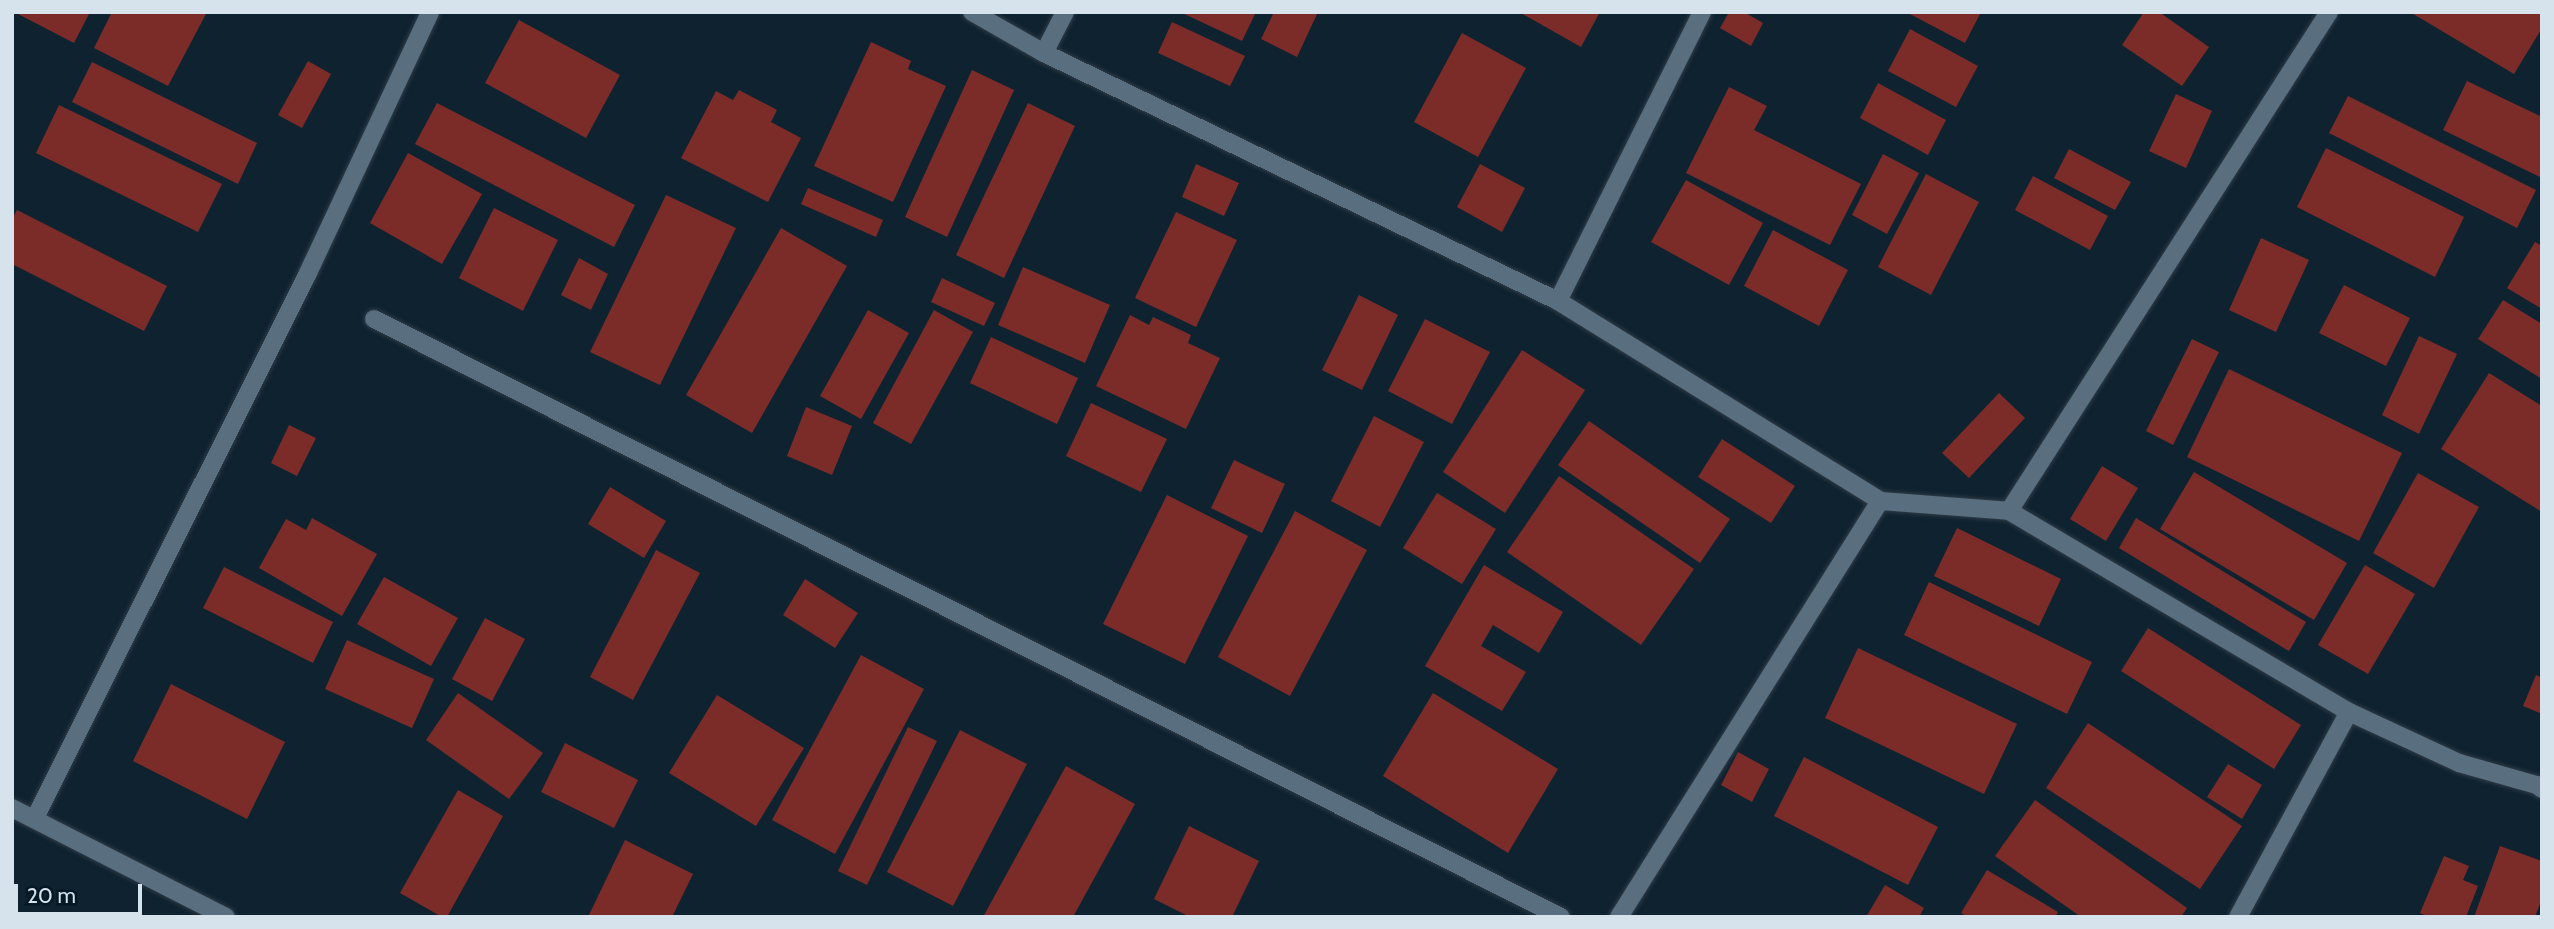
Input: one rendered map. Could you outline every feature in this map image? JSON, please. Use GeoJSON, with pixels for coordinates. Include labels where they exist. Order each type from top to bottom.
{"type":"FeatureCollection","features":[{"type":"Feature","properties":{"kind":"street"},"geometry":{"type":"LineString","coordinates":[[36,818],[308,273],[430,12]]}},
{"type":"Feature","properties":{"kind":"street"},"geometry":{"type":"LineString","coordinates":[[972,12],[1044,53],[1558,301],[1880,501],[2009,511],[2349,712],[2459,763],[2540,783]]}},
{"type":"Feature","properties":{"kind":"street"},"geometry":{"type":"LineString","coordinates":[[1044,53],[1065,12]]}},
{"type":"Feature","properties":{"kind":"street"},"geometry":{"type":"LineString","coordinates":[[1558,301],[1702,12]]}},
{"type":"Feature","properties":{"kind":"street"},"geometry":{"type":"LineString","coordinates":[[2009,511],[2329,12]]}},
{"type":"Feature","properties":{"kind":"street"},"geometry":{"type":"LineString","coordinates":[[374,319],[1561,917]]}},
{"type":"Feature","properties":{"kind":"street"},"geometry":{"type":"LineString","coordinates":[[1619,917],[1880,501]]}},
{"type":"Feature","properties":{"kind":"street"},"geometry":{"type":"LineString","coordinates":[[2238,917],[2349,712]]}},
{"type":"Feature","properties":{"kind":"street"},"geometry":{"type":"LineString","coordinates":[[12,808],[226,917]]}},
{"type":"Feature","properties":{"kind":"building"},"geometry":{"type":"Polygon","coordinates":[[[14,12],[90,12],[74,43],[14,12]]]}},
{"type":"Feature","properties":{"kind":"building"},"geometry":{"type":"Polygon","coordinates":[[[112,12],[207,12],[168,86],[94,48],[112,12]]]}},
{"type":"Feature","properties":{"kind":"building"},"geometry":{"type":"Polygon","coordinates":[[[1180,12],[1256,12],[1242,41],[1180,12]]]}},
{"type":"Feature","properties":{"kind":"building"},"geometry":{"type":"Polygon","coordinates":[[[1274,12],[1318,12],[1297,57],[1261,39],[1274,12]]]}},
{"type":"Feature","properties":{"kind":"building"},"geometry":{"type":"Polygon","coordinates":[[[1519,12],[1600,12],[1581,47],[1519,12]]]}},
{"type":"Feature","properties":{"kind":"building"},"geometry":{"type":"Polygon","coordinates":[[[1729,12],[1744,12],[1763,23],[1751,46],[1720,28],[1729,12]]]}},
{"type":"Feature","properties":{"kind":"building"},"geometry":{"type":"Polygon","coordinates":[[[1906,12],[1981,12],[1965,43],[1906,12]]]}},
{"type":"Feature","properties":{"kind":"building"},"geometry":{"type":"Polygon","coordinates":[[[2144,12],[2159,12],[2209,47],[2182,86],[2122,45],[2144,12]]]}},
{"type":"Feature","properties":{"kind":"building"},"geometry":{"type":"Polygon","coordinates":[[[2410,12],[2542,12],[2542,28],[2514,74],[2410,12]]]}},
{"type":"Feature","properties":{"kind":"building"},"geometry":{"type":"Polygon","coordinates":[[[519,20],[620,75],[586,138],[485,83],[519,20]]]}},
{"type":"Feature","properties":{"kind":"building"},"geometry":{"type":"Polygon","coordinates":[[[1172,22],[1245,56],[1230,86],[1158,53],[1172,22]]]}},
{"type":"Feature","properties":{"kind":"building"},"geometry":{"type":"Polygon","coordinates":[[[1910,29],[1978,66],[1956,107],[1888,71],[1910,29]]]}},
{"type":"Feature","properties":{"kind":"building"},"geometry":{"type":"Polygon","coordinates":[[[1462,33],[1526,68],[1478,157],[1414,122],[1462,33]]]}},
{"type":"Feature","properties":{"kind":"building"},"geometry":{"type":"Polygon","coordinates":[[[871,42],[911,61],[908,69],[946,86],[893,202],[814,166],[871,42]]]}},
{"type":"Feature","properties":{"kind":"building"},"geometry":{"type":"Polygon","coordinates":[[[308,61],[331,74],[302,128],[278,115],[308,61]]]}},
{"type":"Feature","properties":{"kind":"building"},"geometry":{"type":"Polygon","coordinates":[[[92,62],[257,143],[238,184],[72,102],[92,62]]]}},
{"type":"Feature","properties":{"kind":"building"},"geometry":{"type":"Polygon","coordinates":[[[972,70],[1014,90],[947,237],[905,217],[972,70]]]}},
{"type":"Feature","properties":{"kind":"building"},"geometry":{"type":"Polygon","coordinates":[[[2467,81],[2542,117],[2542,178],[2443,130],[2467,81]]]}},
{"type":"Feature","properties":{"kind":"building"},"geometry":{"type":"Polygon","coordinates":[[[1878,83],[1946,120],[1928,155],[1860,118],[1878,83]]]}},
{"type":"Feature","properties":{"kind":"building"},"geometry":{"type":"Polygon","coordinates":[[[1729,87],[1767,106],[1754,130],[1861,184],[1830,245],[1686,173],[1729,87]]]}},
{"type":"Feature","properties":{"kind":"building"},"geometry":{"type":"Polygon","coordinates":[[[739,90],[777,110],[771,122],[801,138],[768,202],[681,158],[716,91],[733,100],[739,90]]]}},
{"type":"Feature","properties":{"kind":"building"},"geometry":{"type":"Polygon","coordinates":[[[2176,94],[2212,111],[2186,168],[2149,151],[2176,94]]]}},
{"type":"Feature","properties":{"kind":"building"},"geometry":{"type":"Polygon","coordinates":[[[2348,96],[2536,190],[2517,228],[2329,133],[2348,96]]]}},
{"type":"Feature","properties":{"kind":"building"},"geometry":{"type":"Polygon","coordinates":[[[437,103],[635,205],[614,247],[415,144],[437,103]]]}},
{"type":"Feature","properties":{"kind":"building"},"geometry":{"type":"Polygon","coordinates":[[[1028,103],[1075,126],[1004,278],[956,255],[1028,103]]]}},
{"type":"Feature","properties":{"kind":"building"},"geometry":{"type":"Polygon","coordinates":[[[59,105],[222,184],[198,232],[36,153],[59,105]]]}},
{"type":"Feature","properties":{"kind":"building"},"geometry":{"type":"Polygon","coordinates":[[[2326,148],[2464,217],[2435,277],[2297,207],[2326,148]]]}},
{"type":"Feature","properties":{"kind":"building"},"geometry":{"type":"Polygon","coordinates":[[[2069,149],[2131,182],[2115,210],[2054,178],[2069,149]]]}},
{"type":"Feature","properties":{"kind":"building"},"geometry":{"type":"Polygon","coordinates":[[[408,153],[482,194],[442,264],[370,223],[408,153]]]}},
{"type":"Feature","properties":{"kind":"building"},"geometry":{"type":"Polygon","coordinates":[[[1883,154],[1919,173],[1887,234],[1852,215],[1883,154]]]}},
{"type":"Feature","properties":{"kind":"building"},"geometry":{"type":"Polygon","coordinates":[[[1196,164],[1239,183],[1224,216],[1182,197],[1196,164]]]}},
{"type":"Feature","properties":{"kind":"building"},"geometry":{"type":"Polygon","coordinates":[[[1480,164],[1525,188],[1502,232],[1457,207],[1480,164]]]}},
{"type":"Feature","properties":{"kind":"building"},"geometry":{"type":"Polygon","coordinates":[[[1926,174],[1979,202],[1931,295],[1878,267],[1926,174]]]}},
{"type":"Feature","properties":{"kind":"building"},"geometry":{"type":"Polygon","coordinates":[[[2033,176],[2108,216],[2090,250],[2015,210],[2033,176]]]}},
{"type":"Feature","properties":{"kind":"building"},"geometry":{"type":"Polygon","coordinates":[[[1686,180],[1763,223],[1729,285],[1651,242],[1686,180]]]}},
{"type":"Feature","properties":{"kind":"building"},"geometry":{"type":"Polygon","coordinates":[[[808,188],[883,220],[876,237],[801,204],[808,188]]]}},
{"type":"Feature","properties":{"kind":"building"},"geometry":{"type":"Polygon","coordinates":[[[666,195],[736,228],[660,385],[590,352],[666,195]]]}},
{"type":"Feature","properties":{"kind":"building"},"geometry":{"type":"Polygon","coordinates":[[[494,208],[558,240],[523,311],[459,278],[494,208]]]}},
{"type":"Feature","properties":{"kind":"building"},"geometry":{"type":"Polygon","coordinates":[[[17,210],[167,286],[144,331],[12,264],[12,219],[17,210]]]}},
{"type":"Feature","properties":{"kind":"building"},"geometry":{"type":"Polygon","coordinates":[[[1176,212],[1237,240],[1196,327],[1135,298],[1176,212]]]}},
{"type":"Feature","properties":{"kind":"building"},"geometry":{"type":"Polygon","coordinates":[[[781,228],[847,266],[752,433],[686,395],[781,228]]]}},
{"type":"Feature","properties":{"kind":"building"},"geometry":{"type":"Polygon","coordinates":[[[1773,230],[1848,270],[1819,326],[1744,286],[1773,230]]]}},
{"type":"Feature","properties":{"kind":"building"},"geometry":{"type":"Polygon","coordinates":[[[2261,238],[2309,260],[2276,332],[2229,310],[2261,238]]]}},
{"type":"Feature","properties":{"kind":"building"},"geometry":{"type":"Polygon","coordinates":[[[2535,242],[2542,246],[2542,309],[2507,288],[2535,242]]]}},
{"type":"Feature","properties":{"kind":"building"},"geometry":{"type":"Polygon","coordinates":[[[579,258],[608,274],[591,310],[561,295],[579,258]]]}},
{"type":"Feature","properties":{"kind":"building"},"geometry":{"type":"Polygon","coordinates":[[[1023,267],[1110,305],[1085,363],[998,325],[1023,267]]]}},
{"type":"Feature","properties":{"kind":"building"},"geometry":{"type":"Polygon","coordinates":[[[942,278],[995,303],[984,326],[931,302],[942,278]]]}},
{"type":"Feature","properties":{"kind":"building"},"geometry":{"type":"Polygon","coordinates":[[[2344,285],[2410,318],[2386,366],[2319,333],[2344,285]]]}},
{"type":"Feature","properties":{"kind":"building"},"geometry":{"type":"Polygon","coordinates":[[[1359,295],[1398,315],[1362,390],[1322,370],[1359,295]]]}},
{"type":"Feature","properties":{"kind":"building"},"geometry":{"type":"Polygon","coordinates":[[[2503,300],[2542,324],[2542,379],[2478,339],[2503,300]]]}},
{"type":"Feature","properties":{"kind":"building"},"geometry":{"type":"Polygon","coordinates":[[[868,310],[909,333],[861,419],[820,396],[868,310]]]}},
{"type":"Feature","properties":{"kind":"building"},"geometry":{"type":"Polygon","coordinates":[[[934,310],[973,332],[911,444],[873,423],[934,310]]]}},
{"type":"Feature","properties":{"kind":"building"},"geometry":{"type":"Polygon","coordinates":[[[1130,315],[1149,325],[1153,317],[1191,335],[1188,343],[1220,358],[1186,429],[1096,386],[1130,315]]]}},
{"type":"Feature","properties":{"kind":"building"},"geometry":{"type":"Polygon","coordinates":[[[1425,319],[1490,352],[1452,424],[1388,391],[1425,319]]]}},
{"type":"Feature","properties":{"kind":"building"},"geometry":{"type":"Polygon","coordinates":[[[2419,336],[2457,354],[2419,434],[2382,415],[2419,336]]]}},
{"type":"Feature","properties":{"kind":"building"},"geometry":{"type":"Polygon","coordinates":[[[991,337],[1078,378],[1057,424],[970,383],[991,337]]]}},
{"type":"Feature","properties":{"kind":"building"},"geometry":{"type":"Polygon","coordinates":[[[2192,339],[2219,352],[2173,445],[2146,431],[2192,339]]]}},
{"type":"Feature","properties":{"kind":"building"},"geometry":{"type":"Polygon","coordinates":[[[1522,350],[1585,390],[1505,513],[1443,472],[1522,350]]]}},
{"type":"Feature","properties":{"kind":"building"},"geometry":{"type":"Polygon","coordinates":[[[2229,369],[2402,453],[2359,541],[2187,457],[2229,369]]]}},
{"type":"Feature","properties":{"kind":"building"},"geometry":{"type":"Polygon","coordinates":[[[2489,373],[2542,406],[2542,512],[2441,449],[2489,373]]]}},
{"type":"Feature","properties":{"kind":"building"},"geometry":{"type":"Polygon","coordinates":[[[1999,393],[2025,418],[1969,478],[1942,453],[1999,393]]]}},
{"type":"Feature","properties":{"kind":"building"},"geometry":{"type":"Polygon","coordinates":[[[1091,403],[1167,439],[1141,492],[1066,456],[1091,403]]]}},
{"type":"Feature","properties":{"kind":"building"},"geometry":{"type":"Polygon","coordinates":[[[806,407],[852,426],[832,475],[787,456],[806,407]]]}},
{"type":"Feature","properties":{"kind":"building"},"geometry":{"type":"Polygon","coordinates":[[[1374,416],[1424,442],[1380,527],[1331,501],[1374,416]]]}},
{"type":"Feature","properties":{"kind":"building"},"geometry":{"type":"Polygon","coordinates":[[[1589,421],[1730,519],[1700,563],[1558,465],[1589,421]]]}},
{"type":"Feature","properties":{"kind":"building"},"geometry":{"type":"Polygon","coordinates":[[[289,425],[316,438],[297,476],[271,463],[289,425]]]}},
{"type":"Feature","properties":{"kind":"building"},"geometry":{"type":"Polygon","coordinates":[[[1722,439],[1795,486],[1771,523],[1698,477],[1722,439]]]}},
{"type":"Feature","properties":{"kind":"building"},"geometry":{"type":"Polygon","coordinates":[[[1234,460],[1285,484],[1262,533],[1211,508],[1234,460]]]}},
{"type":"Feature","properties":{"kind":"building"},"geometry":{"type":"Polygon","coordinates":[[[2102,466],[2138,488],[2106,541],[2070,519],[2102,466]]]}},
{"type":"Feature","properties":{"kind":"building"},"geometry":{"type":"Polygon","coordinates":[[[2194,472],[2347,563],[2314,620],[2160,529],[2194,472]]]}},
{"type":"Feature","properties":{"kind":"building"},"geometry":{"type":"Polygon","coordinates":[[[2418,473],[2479,507],[2434,588],[2373,553],[2418,473]]]}},
{"type":"Feature","properties":{"kind":"building"},"geometry":{"type":"Polygon","coordinates":[[[1559,476],[1694,569],[1641,645],[1507,552],[1559,476]]]}},
{"type":"Feature","properties":{"kind":"building"},"geometry":{"type":"Polygon","coordinates":[[[610,487],[666,521],[644,558],[588,524],[610,487]]]}},
{"type":"Feature","properties":{"kind":"building"},"geometry":{"type":"Polygon","coordinates":[[[1437,493],[1496,529],[1462,584],[1403,548],[1437,493]]]}},
{"type":"Feature","properties":{"kind":"building"},"geometry":{"type":"Polygon","coordinates":[[[1167,495],[1248,536],[1185,664],[1103,624],[1167,495]]]}},
{"type":"Feature","properties":{"kind":"building"},"geometry":{"type":"Polygon","coordinates":[[[1295,511],[1367,550],[1290,696],[1218,657],[1295,511]]]}},
{"type":"Feature","properties":{"kind":"building"},"geometry":{"type":"Polygon","coordinates":[[[312,518],[377,554],[342,616],[259,568],[286,519],[306,530],[312,518]]]}},
{"type":"Feature","properties":{"kind":"building"},"geometry":{"type":"Polygon","coordinates":[[[2136,518],[2306,622],[2289,651],[2119,548],[2136,518]]]}},
{"type":"Feature","properties":{"kind":"building"},"geometry":{"type":"Polygon","coordinates":[[[1957,528],[2061,579],[2039,626],[1934,576],[1957,528]]]}},
{"type":"Feature","properties":{"kind":"building"},"geometry":{"type":"Polygon","coordinates":[[[656,550],[700,573],[633,700],[590,677],[656,550]]]}},
{"type":"Feature","properties":{"kind":"building"},"geometry":{"type":"Polygon","coordinates":[[[1484,565],[1563,612],[1539,653],[1493,625],[1481,646],[1526,672],[1502,711],[1425,666],[1484,565]]]}},
{"type":"Feature","properties":{"kind":"building"},"geometry":{"type":"Polygon","coordinates":[[[2365,565],[2415,594],[2368,674],[2318,645],[2365,565]]]}},
{"type":"Feature","properties":{"kind":"building"},"geometry":{"type":"Polygon","coordinates":[[[224,567],[333,622],[313,663],[203,608],[224,567]]]}},
{"type":"Feature","properties":{"kind":"building"},"geometry":{"type":"Polygon","coordinates":[[[384,577],[458,618],[431,666],[357,624],[384,577]]]}},
{"type":"Feature","properties":{"kind":"building"},"geometry":{"type":"Polygon","coordinates":[[[805,579],[858,613],[835,648],[783,615],[805,579]]]}},
{"type":"Feature","properties":{"kind":"building"},"geometry":{"type":"Polygon","coordinates":[[[1929,582],[2092,662],[2067,714],[1904,635],[1929,582]]]}},
{"type":"Feature","properties":{"kind":"building"},"geometry":{"type":"Polygon","coordinates":[[[485,618],[525,639],[492,701],[452,679],[485,618]]]}},
{"type":"Feature","properties":{"kind":"building"},"geometry":{"type":"Polygon","coordinates":[[[2148,628],[2301,725],[2274,769],[2121,671],[2148,628]]]}},
{"type":"Feature","properties":{"kind":"building"},"geometry":{"type":"Polygon","coordinates":[[[347,640],[434,679],[412,728],[325,689],[347,640]]]}},
{"type":"Feature","properties":{"kind":"building"},"geometry":{"type":"Polygon","coordinates":[[[1858,648],[2017,724],[1984,794],[1825,718],[1858,648]]]}},
{"type":"Feature","properties":{"kind":"building"},"geometry":{"type":"Polygon","coordinates":[[[861,655],[924,689],[835,854],[772,820],[861,655]]]}},
{"type":"Feature","properties":{"kind":"building"},"geometry":{"type":"Polygon","coordinates":[[[2536,675],[2542,678],[2542,714],[2523,706],[2536,675]]]}},
{"type":"Feature","properties":{"kind":"building"},"geometry":{"type":"Polygon","coordinates":[[[171,684],[285,742],[247,819],[133,761],[171,684]]]}},
{"type":"Feature","properties":{"kind":"building"},"geometry":{"type":"Polygon","coordinates":[[[458,693],[543,753],[509,799],[426,740],[458,693]]]}},
{"type":"Feature","properties":{"kind":"building"},"geometry":{"type":"Polygon","coordinates":[[[1433,693],[1558,769],[1508,853],[1383,776],[1433,693]]]}},
{"type":"Feature","properties":{"kind":"building"},"geometry":{"type":"Polygon","coordinates":[[[717,695],[804,748],[756,826],[669,773],[717,695]]]}},
{"type":"Feature","properties":{"kind":"building"},"geometry":{"type":"Polygon","coordinates":[[[2088,723],[2242,826],[2200,889],[2046,788],[2088,723]]]}},
{"type":"Feature","properties":{"kind":"building"},"geometry":{"type":"Polygon","coordinates":[[[908,727],[937,741],[867,885],[838,871],[908,727]]]}},
{"type":"Feature","properties":{"kind":"building"},"geometry":{"type":"Polygon","coordinates":[[[960,730],[1027,764],[953,906],[887,872],[960,730]]]}},
{"type":"Feature","properties":{"kind":"building"},"geometry":{"type":"Polygon","coordinates":[[[565,743],[638,780],[614,828],[541,792],[565,743]]]}},
{"type":"Feature","properties":{"kind":"building"},"geometry":{"type":"Polygon","coordinates":[[[1738,752],[1769,769],[1752,802],[1721,785],[1738,752]]]}},
{"type":"Feature","properties":{"kind":"building"},"geometry":{"type":"Polygon","coordinates":[[[1804,757],[1938,827],[1908,885],[1774,816],[1804,757]]]}},
{"type":"Feature","properties":{"kind":"building"},"geometry":{"type":"Polygon","coordinates":[[[2228,764],[2262,785],[2242,819],[2207,797],[2228,764]]]}},
{"type":"Feature","properties":{"kind":"building"},"geometry":{"type":"Polygon","coordinates":[[[1066,766],[1135,804],[1073,917],[983,917],[1066,766]]]}},
{"type":"Feature","properties":{"kind":"building"},"geometry":{"type":"Polygon","coordinates":[[[458,790],[503,816],[447,917],[442,917],[400,893],[458,790]]]}},
{"type":"Feature","properties":{"kind":"building"},"geometry":{"type":"Polygon","coordinates":[[[2035,800],[2187,908],[2181,917],[2081,917],[1995,856],[2035,800]]]}},
{"type":"Feature","properties":{"kind":"building"},"geometry":{"type":"Polygon","coordinates":[[[1189,826],[1259,861],[1232,917],[1190,917],[1154,899],[1189,826]]]}},
{"type":"Feature","properties":{"kind":"building"},"geometry":{"type":"Polygon","coordinates":[[[625,840],[693,874],[672,917],[588,917],[625,840]]]}},
{"type":"Feature","properties":{"kind":"building"},"geometry":{"type":"Polygon","coordinates":[[[2500,846],[2542,861],[2542,898],[2535,917],[2474,917],[2500,846]]]}},
{"type":"Feature","properties":{"kind":"building"},"geometry":{"type":"Polygon","coordinates":[[[2444,856],[2469,866],[2463,880],[2478,886],[2466,917],[2429,917],[2420,913],[2444,856]]]}},
{"type":"Feature","properties":{"kind":"building"},"geometry":{"type":"Polygon","coordinates":[[[1987,870],[2058,912],[2055,917],[1968,917],[1961,913],[1987,870]]]}},
{"type":"Feature","properties":{"kind":"building"},"geometry":{"type":"Polygon","coordinates":[[[1885,885],[1924,908],[1919,917],[1866,917],[1885,885]]]}}]}
